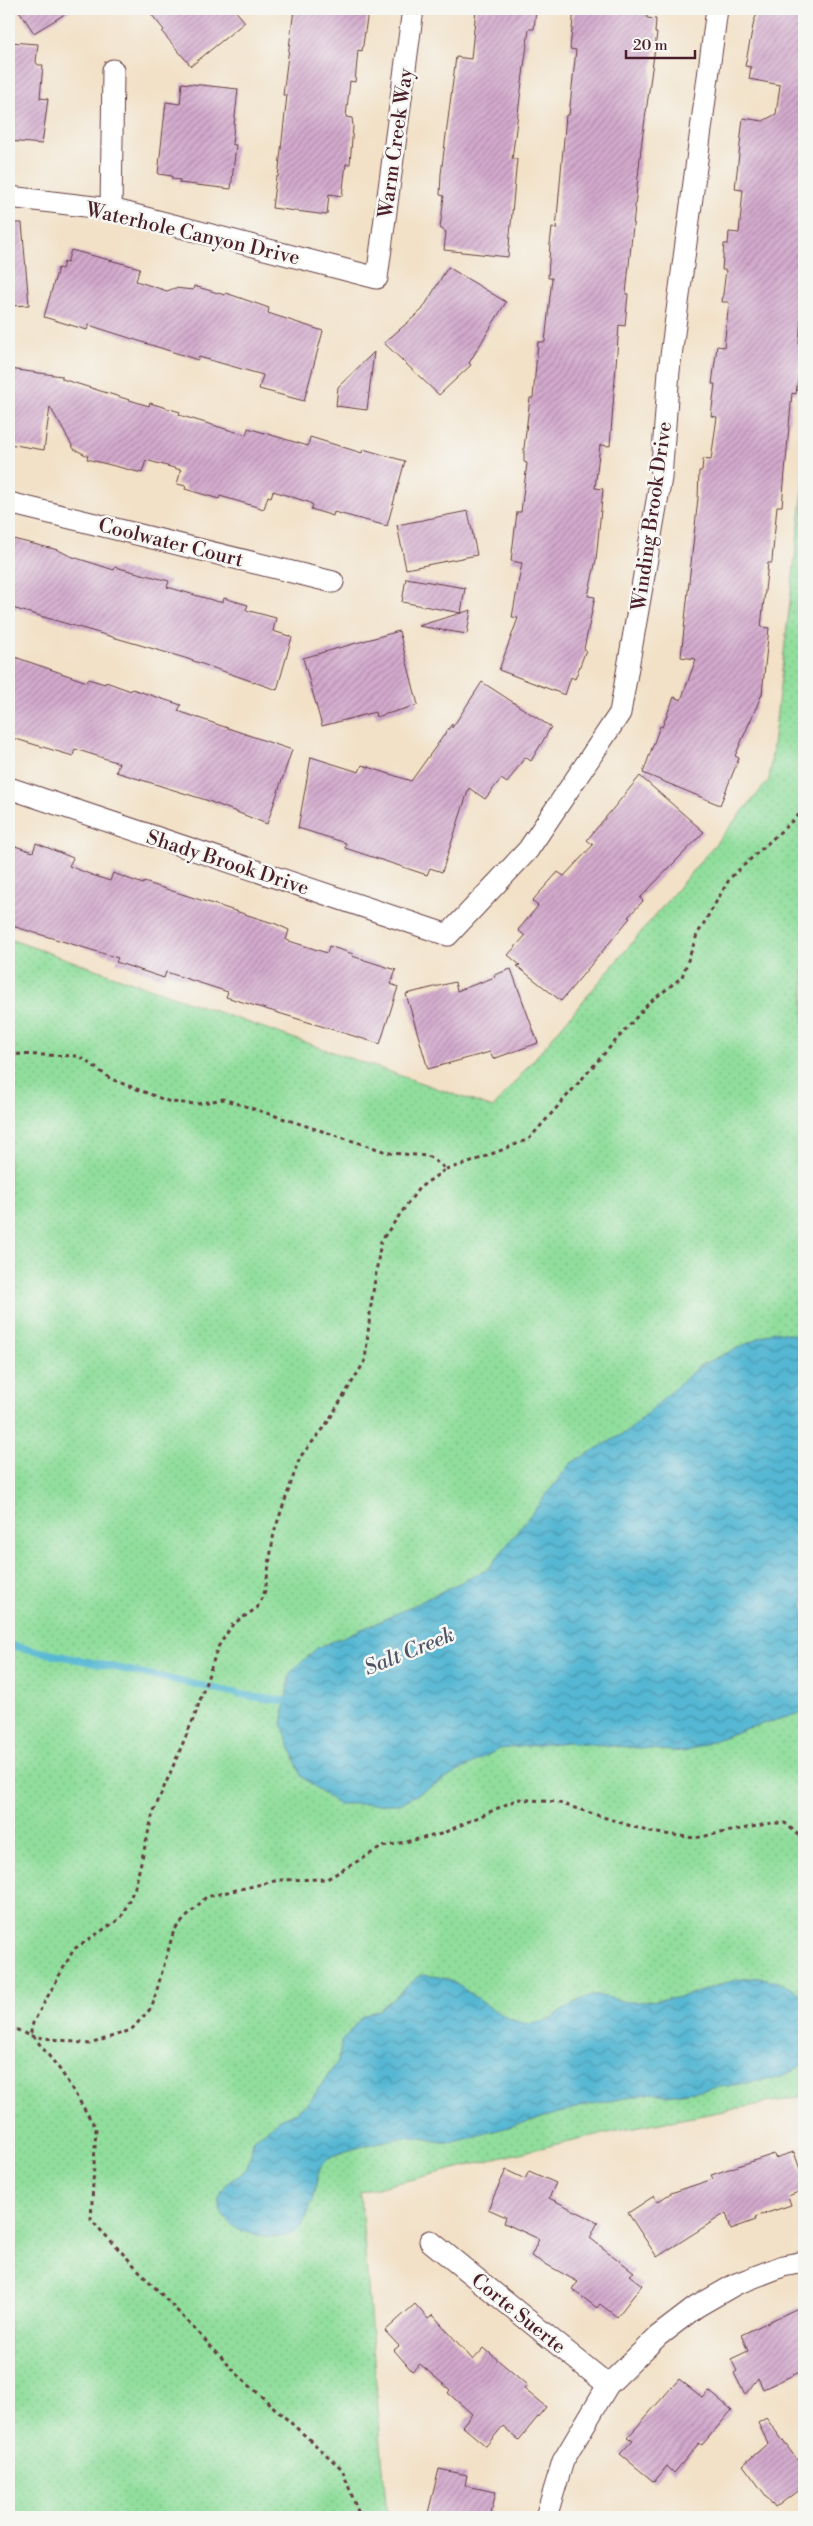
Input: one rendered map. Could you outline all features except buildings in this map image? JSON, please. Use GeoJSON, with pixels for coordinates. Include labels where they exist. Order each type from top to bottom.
{"type":"FeatureCollection","features":[{"type":"Feature","properties":{"kind":"street","name":"Warm Creek Way"},"geometry":{"type":"LineString","coordinates":[[376,278],[413,9]]}},
{"type":"Feature","properties":{"kind":"street","name":"Winding Brook Drive"},"geometry":{"type":"LineString","coordinates":[[448,935],[528,850],[620,713],[661,478],[669,371],[717,9]]}},
{"type":"Feature","properties":{"kind":"street"},"geometry":{"type":"LineString","coordinates":[[111,209],[112,70]]}},
{"type":"Feature","properties":{"kind":"street","name":"Waterhole Canyon Drive"},"geometry":{"type":"LineString","coordinates":[[9,197],[111,209],[376,278]]}},
{"type":"Feature","properties":{"kind":"street","name":"Coolwater Court"},"geometry":{"type":"LineString","coordinates":[[9,503],[333,582]]}},
{"type":"Feature","properties":{"kind":"street","name":"Shady Brook Drive"},"geometry":{"type":"LineString","coordinates":[[9,788],[448,935]]}},
{"type":"Feature","properties":{"kind":"street","name":"Corte Suerte"},"geometry":{"type":"LineString","coordinates":[[430,2241],[608,2385]]}},
{"type":"Feature","properties":{"kind":"street"},"geometry":{"type":"LineString","coordinates":[[546,2517],[563,2461],[608,2385],[658,2336],[696,2308],[736,2284],[784,2266],[804,2262]]}},
{"type":"Feature","properties":{"kind":"path"},"geometry":{"type":"LineString","coordinates":[[30,2035],[33,2023],[74,1949],[121,1918],[134,1887],[152,1813],[195,1715],[218,1647],[233,1624],[258,1608],[265,1591],[274,1532],[300,1457],[324,1428],[365,1361],[371,1304],[381,1241],[419,1188],[446,1169],[469,1164],[529,1139],[649,1003],[682,977],[697,935],[730,878],[804,810]]}},
{"type":"Feature","properties":{"kind":"path"},"geometry":{"type":"LineString","coordinates":[[9,1054],[79,1056],[110,1079],[170,1102],[197,1104],[223,1099],[390,1153],[428,1156],[446,1169]]}},
{"type":"Feature","properties":{"kind":"path"},"geometry":{"type":"LineString","coordinates":[[9,2026],[30,2035],[90,2044],[131,2030],[152,2007],[174,1930],[206,1897],[279,1880],[327,1879],[382,1847],[441,1834],[518,1799],[556,1802],[650,1832],[668,1835],[695,1838],[772,1823],[785,1823],[804,1840]]}},
{"type":"Feature","properties":{"kind":"path"},"geometry":{"type":"LineString","coordinates":[[30,2035],[61,2071],[96,2128],[91,2220],[239,2376],[342,2469],[360,2517]]}},
{"type":"Feature","properties":{"kind":"green space"},"geometry":{"type":"Polygon","coordinates":[[[804,482],[804,2096],[586,2137],[360,2192],[387,2517],[9,2517],[9,939],[493,1108],[769,780],[804,482]]]}},
{"type":"Feature","properties":{"kind":"water"},"geometry":{"type":"Polygon","coordinates":[[[774,1331],[804,1337],[804,1712],[745,1729],[684,1752],[568,1742],[499,1749],[400,1804],[337,1804],[301,1776],[282,1724],[290,1673],[317,1648],[383,1620],[488,1569],[571,1463],[628,1431],[699,1366],[774,1331]]]}},
{"type":"Feature","properties":{"kind":"water"},"geometry":{"type":"Polygon","coordinates":[[[420,1975],[447,1979],[502,2015],[526,2023],[544,2021],[583,1998],[591,1996],[601,1996],[627,2002],[649,2001],[679,1997],[732,1981],[748,1978],[765,1979],[784,1984],[804,1996],[804,2064],[780,2078],[667,2095],[653,2093],[587,2105],[455,2142],[410,2137],[356,2148],[335,2155],[324,2162],[309,2210],[299,2229],[291,2234],[280,2237],[249,2233],[233,2226],[222,2214],[219,2199],[228,2183],[246,2169],[253,2140],[280,2119],[296,2112],[310,2101],[338,2061],[342,2041],[362,2016],[379,2010],[420,1975]]]}},
{"type":"Feature","properties":{"kind":"waterway","name":"Salt Creek"},"geometry":{"type":"LineString","coordinates":[[9,1645],[254,1697],[293,1702]]}}]}
